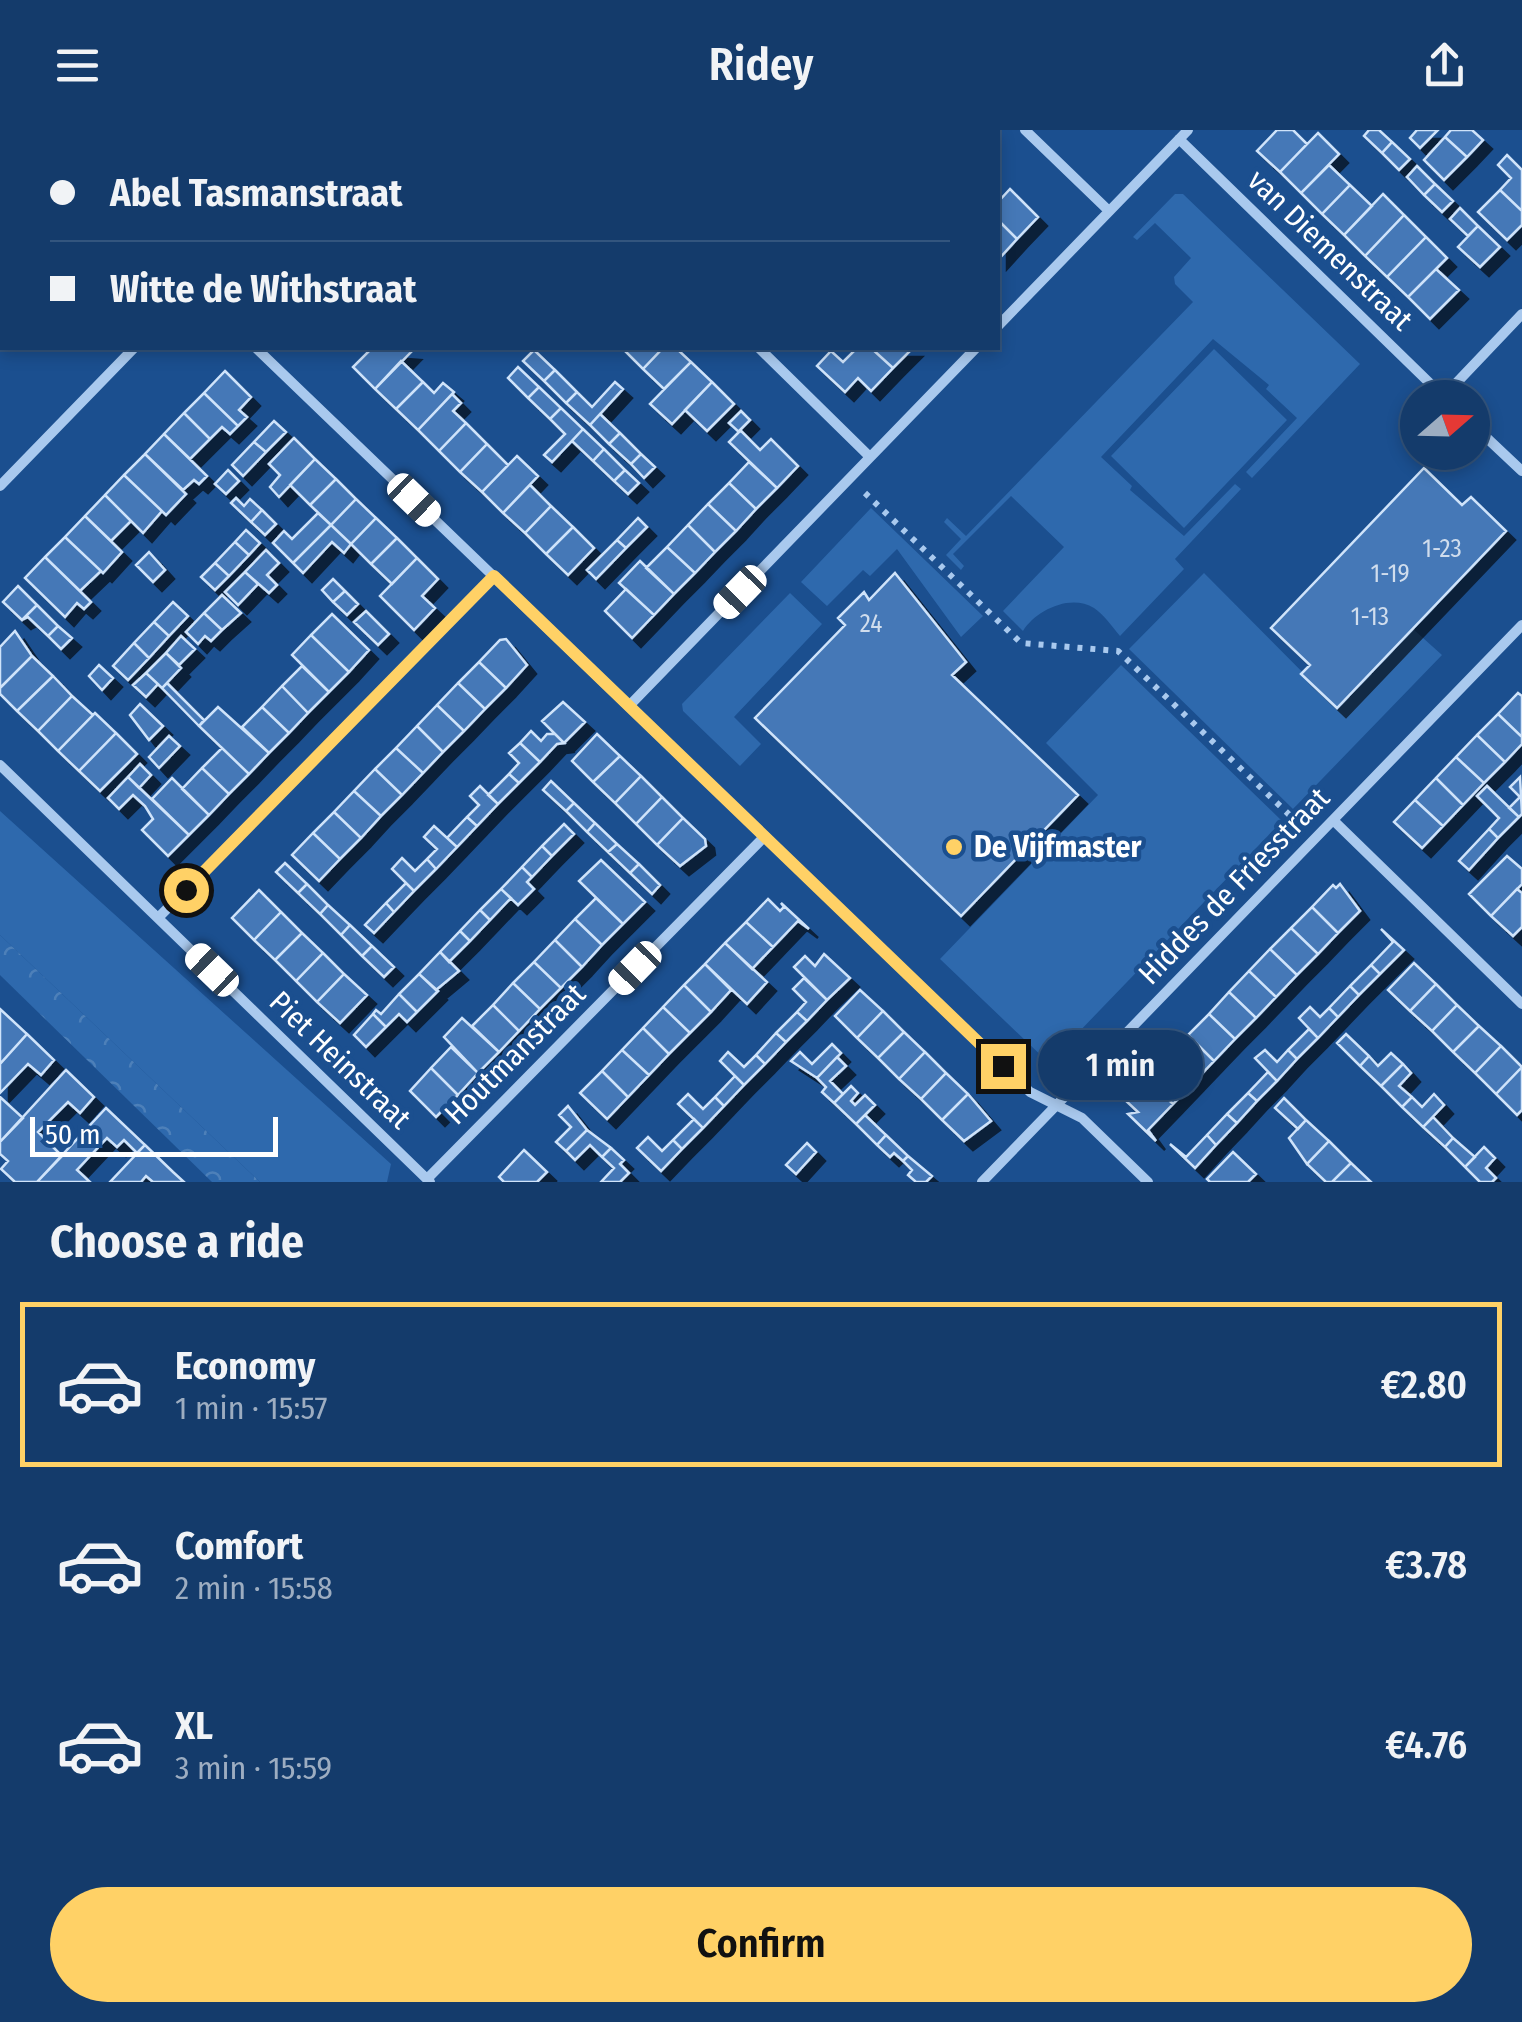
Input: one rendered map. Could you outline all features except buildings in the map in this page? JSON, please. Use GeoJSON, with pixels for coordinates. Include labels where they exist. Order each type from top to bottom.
{"type":"FeatureCollection","features":[{"type":"Feature","properties":{"kind":"street"},"geometry":{"type":"LineString","coordinates":[[1026,130],[1109,210]]}},
{"type":"Feature","properties":{"kind":"street"},"geometry":{"type":"LineString","coordinates":[[1000,324],[1184,134]]}},
{"type":"Feature","properties":{"kind":"street","name":"van Diemenstraat"},"geometry":{"type":"LineString","coordinates":[[1184,134],[1427,380]]}},
{"type":"Feature","properties":{"kind":"street"},"geometry":{"type":"LineString","coordinates":[[1460,380],[1522,314]]}},
{"type":"Feature","properties":{"kind":"street"},"geometry":{"type":"LineString","coordinates":[[1,483],[132,350]]}},
{"type":"Feature","properties":{"kind":"street"},"geometry":{"type":"LineString","coordinates":[[258,350],[1030,1092],[1082,1118],[1148,1182]]}},
{"type":"Feature","properties":{"kind":"street"},"geometry":{"type":"LineString","coordinates":[[760,350],[870,457]]}},
{"type":"Feature","properties":{"kind":"street"},"geometry":{"type":"LineString","coordinates":[[629,706],[974,350]]}},
{"type":"Feature","properties":{"kind":"street"},"geometry":{"type":"LineString","coordinates":[[1490,441],[1522,471]]}},
{"type":"Feature","properties":{"kind":"street"},"geometry":{"type":"LineString","coordinates":[[158,918],[494,576]]}},
{"type":"Feature","properties":{"kind":"street","name":"Hiddes de Friesstraat"},"geometry":{"type":"LineString","coordinates":[[982,1182],[1522,625]]}},
{"type":"Feature","properties":{"kind":"street","name":"Piet Heinstraat"},"geometry":{"type":"LineString","coordinates":[[0,765],[429,1180]]}},
{"type":"Feature","properties":{"kind":"street"},"geometry":{"type":"LineString","coordinates":[[1333,820],[1522,1004]]}},
{"type":"Feature","properties":{"kind":"street","name":"Houtmanstraat"},"geometry":{"type":"LineString","coordinates":[[429,1180],[765,836]]}},
{"type":"Feature","properties":{"kind":"path"},"geometry":{"type":"LineString","coordinates":[[850,478],[1022,643],[1118,651],[1315,839]]}},
{"type":"Feature","properties":{"kind":"green space"},"geometry":{"type":"Polygon","coordinates":[[[1175,194],[1183,194],[1360,364],[1252,478],[1246,472],[1297,418],[1266,389],[1269,385],[1213,339],[1101,457],[1132,486],[1130,490],[1184,536],[1235,484],[1241,489],[1175,559],[1184,569],[1120,636],[1094,608],[1074,602],[1044,611],[1023,631],[1003,611],[1064,547],[1011,496],[953,554],[964,566],[961,570],[946,555],[961,539],[944,522],[947,518],[966,536],[1193,302],[1175,284],[1174,277],[1191,258],[1155,223],[1137,240],[1133,237],[1175,194]]]}},
{"type":"Feature","properties":{"kind":"green space"},"geometry":{"type":"Polygon","coordinates":[[[1214,349],[1287,420],[1184,528],[1111,456],[1214,349]]]}},
{"type":"Feature","properties":{"kind":"green space"},"geometry":{"type":"Polygon","coordinates":[[[871,508],[983,616],[961,637],[897,549],[870,576],[863,570],[827,606],[801,582],[871,508]]]}},
{"type":"Feature","properties":{"kind":"green space"},"geometry":{"type":"Polygon","coordinates":[[[1204,573],[1337,707],[1413,629],[1442,655],[1293,809],[1129,649],[1204,573]]]}},
{"type":"Feature","properties":{"kind":"green space"},"geometry":{"type":"Polygon","coordinates":[[[790,593],[822,624],[734,717],[761,744],[740,766],[683,711],[682,704],[790,593]]]}},
{"type":"Feature","properties":{"kind":"green space"},"geometry":{"type":"Polygon","coordinates":[[[1121,665],[1282,821],[1049,1063],[940,959],[1098,795],[1046,743],[1121,665]]]}},
{"type":"Feature","properties":{"kind":"green space"},"geometry":{"type":"Polygon","coordinates":[[[0,811],[391,1164],[387,1182],[260,1182],[0,935],[0,811]]]}},
{"type":"Feature","properties":{"kind":"green space"},"geometry":{"type":"Polygon","coordinates":[[[0,935],[260,1182],[212,1182],[0,975],[0,935]]]}},
{"type":"Feature","properties":{"kind":"place","name":"De Vijfmaster"},"geometry":{"type":"Point","coordinates":[954,847]}},
{"type":"Feature","properties":{"kind":"route"},"geometry":{"type":"LineString","coordinates":[[186,890],[494,576],[1003,1066]]}}]}
